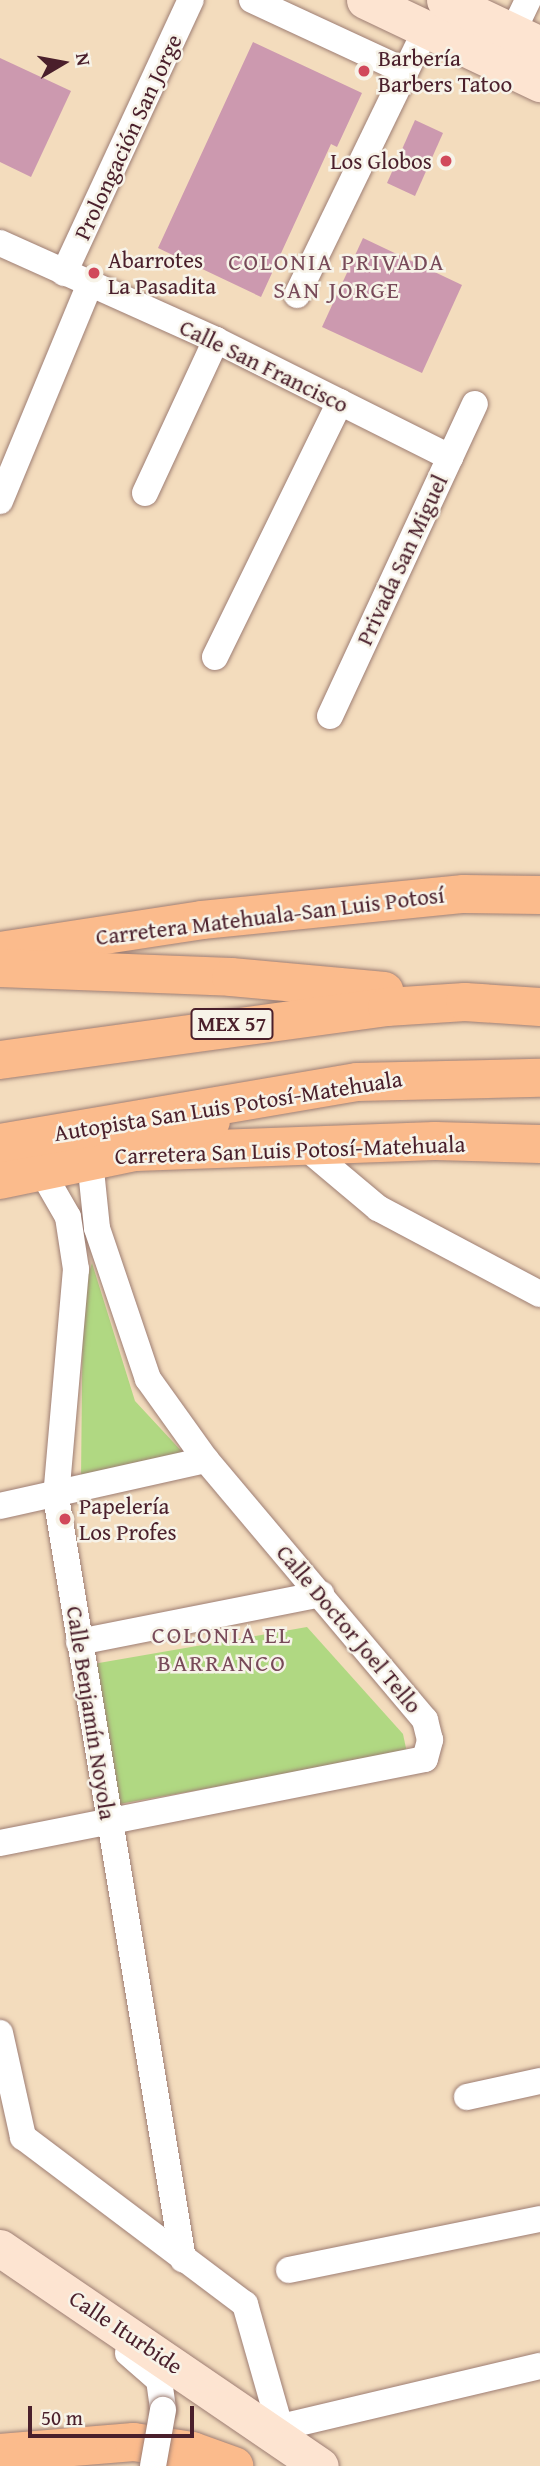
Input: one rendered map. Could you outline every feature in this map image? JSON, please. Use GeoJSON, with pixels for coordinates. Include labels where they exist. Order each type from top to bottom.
{"type":"FeatureCollection","features":[{"type":"Feature","properties":{"kind":"main road","name":"Carretera Matehuala-San Luis Potosí"},"geometry":{"type":"LineString","coordinates":[[0,951],[202,920],[464,894],[540,895]]}},
{"type":"Feature","properties":{"kind":"main road"},"geometry":{"type":"LineString","coordinates":[[0,968],[231,977],[466,1002]]}},
{"type":"Feature","properties":{"kind":"main road","name":"MEX 57"},"geometry":{"type":"LineString","coordinates":[[0,1060],[262,1020],[466,1002],[540,1007]]}},
{"type":"Feature","properties":{"kind":"main road","name":"Autopista San Luis Potosí-Matehuala"},"geometry":{"type":"LineString","coordinates":[[0,1143],[277,1095],[460,1075],[540,1078]]}},
{"type":"Feature","properties":{"kind":"main road"},"geometry":{"type":"LineString","coordinates":[[135,1152],[277,1095]]}},
{"type":"Feature","properties":{"kind":"main road","name":"Carretera San Luis Potosí-Matehuala"},"geometry":{"type":"LineString","coordinates":[[0,1180],[135,1152],[304,1146],[540,1144]]}},
{"type":"Feature","properties":{"kind":"main road"},"geometry":{"type":"LineString","coordinates":[[0,2453],[134,2442],[192,2451],[234,2466]]}},
{"type":"Feature","properties":{"kind":"street","name":"Prolongación San Jorge"},"geometry":{"type":"LineString","coordinates":[[64,273],[191,0]]}},
{"type":"Feature","properties":{"kind":"street"},"geometry":{"type":"LineString","coordinates":[[252,0],[405,71]]}},
{"type":"Feature","properties":{"kind":"street"},"geometry":{"type":"LineString","coordinates":[[365,0],[519,35],[540,83]]}},
{"type":"Feature","properties":{"kind":"street"},"geometry":{"type":"LineString","coordinates":[[297,295],[405,71],[436,15]]}},
{"type":"Feature","properties":{"kind":"street","name":"Calle San Francisco"},"geometry":{"type":"LineString","coordinates":[[0,243],[89,286],[216,340],[450,457]]}},
{"type":"Feature","properties":{"kind":"street"},"geometry":{"type":"LineString","coordinates":[[0,501],[6,463],[89,286]]}},
{"type":"Feature","properties":{"kind":"street"},"geometry":{"type":"LineString","coordinates":[[145,493],[216,340]]}},
{"type":"Feature","properties":{"kind":"street"},"geometry":{"type":"LineString","coordinates":[[215,657],[340,402]]}},
{"type":"Feature","properties":{"kind":"street","name":"Privada San Miguel"},"geometry":{"type":"LineString","coordinates":[[330,716],[475,404]]}},
{"type":"Feature","properties":{"kind":"street"},"geometry":{"type":"LineString","coordinates":[[304,1146],[378,1208],[540,1294]]}},
{"type":"Feature","properties":{"kind":"street","name":"Calle Doctor Joel Tello"},"geometry":{"type":"LineString","coordinates":[[0,1843],[425,1759],[430,1740],[425,1720],[206,1460],[148,1380],[119,1307],[92,1206],[90,1160]]}},
{"type":"Feature","properties":{"kind":"street","name":"Calle Benjamín Noyola"},"geometry":{"type":"LineString","coordinates":[[41,1170],[68,1217],[76,1269],[57,1497],[183,2259]]}},
{"type":"Feature","properties":{"kind":"street"},"geometry":{"type":"LineString","coordinates":[[0,1506],[57,1497],[206,1460]]}},
{"type":"Feature","properties":{"kind":"street"},"geometry":{"type":"LineString","coordinates":[[79,1642],[321,1594]]}},
{"type":"Feature","properties":{"kind":"street"},"geometry":{"type":"LineString","coordinates":[[0,2033],[23,2137],[245,2304],[276,2428],[540,2366]]}},
{"type":"Feature","properties":{"kind":"street"},"geometry":{"type":"LineString","coordinates":[[467,2097],[540,2081]]}},
{"type":"Feature","properties":{"kind":"street"},"geometry":{"type":"LineString","coordinates":[[289,2270],[540,2219]]}},
{"type":"Feature","properties":{"kind":"street","name":"Calle Iturbide"},"geometry":{"type":"LineString","coordinates":[[0,2248],[276,2428],[320,2466]]}},
{"type":"Feature","properties":{"kind":"street"},"geometry":{"type":"LineString","coordinates":[[78,2300],[103,2336],[159,2380],[163,2410],[153,2466]]}},
{"type":"Feature","properties":{"kind":"green space"},"geometry":{"type":"Polygon","coordinates":[[[92,1263],[135,1401],[187,1457],[81,1478],[83,1291],[92,1263]]]}},
{"type":"Feature","properties":{"kind":"green space"},"geometry":{"type":"Polygon","coordinates":[[[307,1627],[403,1734],[407,1753],[119,1804],[93,1664],[307,1627]]]}},
{"type":"Feature","properties":{"kind":"building"},"geometry":{"type":"Polygon","coordinates":[[[253,42],[362,93],[337,147],[331,144],[261,297],[158,248],[253,42]]]}},
{"type":"Feature","properties":{"kind":"building"},"geometry":{"type":"Polygon","coordinates":[[[0,58],[71,91],[31,177],[0,162],[0,58]]]}},
{"type":"Feature","properties":{"kind":"building"},"geometry":{"type":"Polygon","coordinates":[[[415,120],[443,133],[415,196],[387,183],[415,120]]]}},
{"type":"Feature","properties":{"kind":"building"},"geometry":{"type":"Polygon","coordinates":[[[363,238],[462,285],[422,373],[322,327],[363,238]]]}},
{"type":"Feature","properties":{"kind":"place","name":"Barbería Barbers Tatoo"},"geometry":{"type":"Point","coordinates":[364,71]}},
{"type":"Feature","properties":{"kind":"place","name":"Los Globos"},"geometry":{"type":"Point","coordinates":[446,161]}},
{"type":"Feature","properties":{"kind":"place","name":"Abarrotes La Pasadita"},"geometry":{"type":"Point","coordinates":[94,273]}},
{"type":"Feature","properties":{"kind":"place","name":"Papelería Los Profes"},"geometry":{"type":"Point","coordinates":[65,1519]}},
{"type":"Feature","properties":{"kind":"district","name":"COLONIA PRIVADA SAN JORGE"},"geometry":{"type":"Point","coordinates":[337,276]}},
{"type":"Feature","properties":{"kind":"district","name":"COLONIA EL BARRANCO"},"geometry":{"type":"Point","coordinates":[222,1649]}}]}
